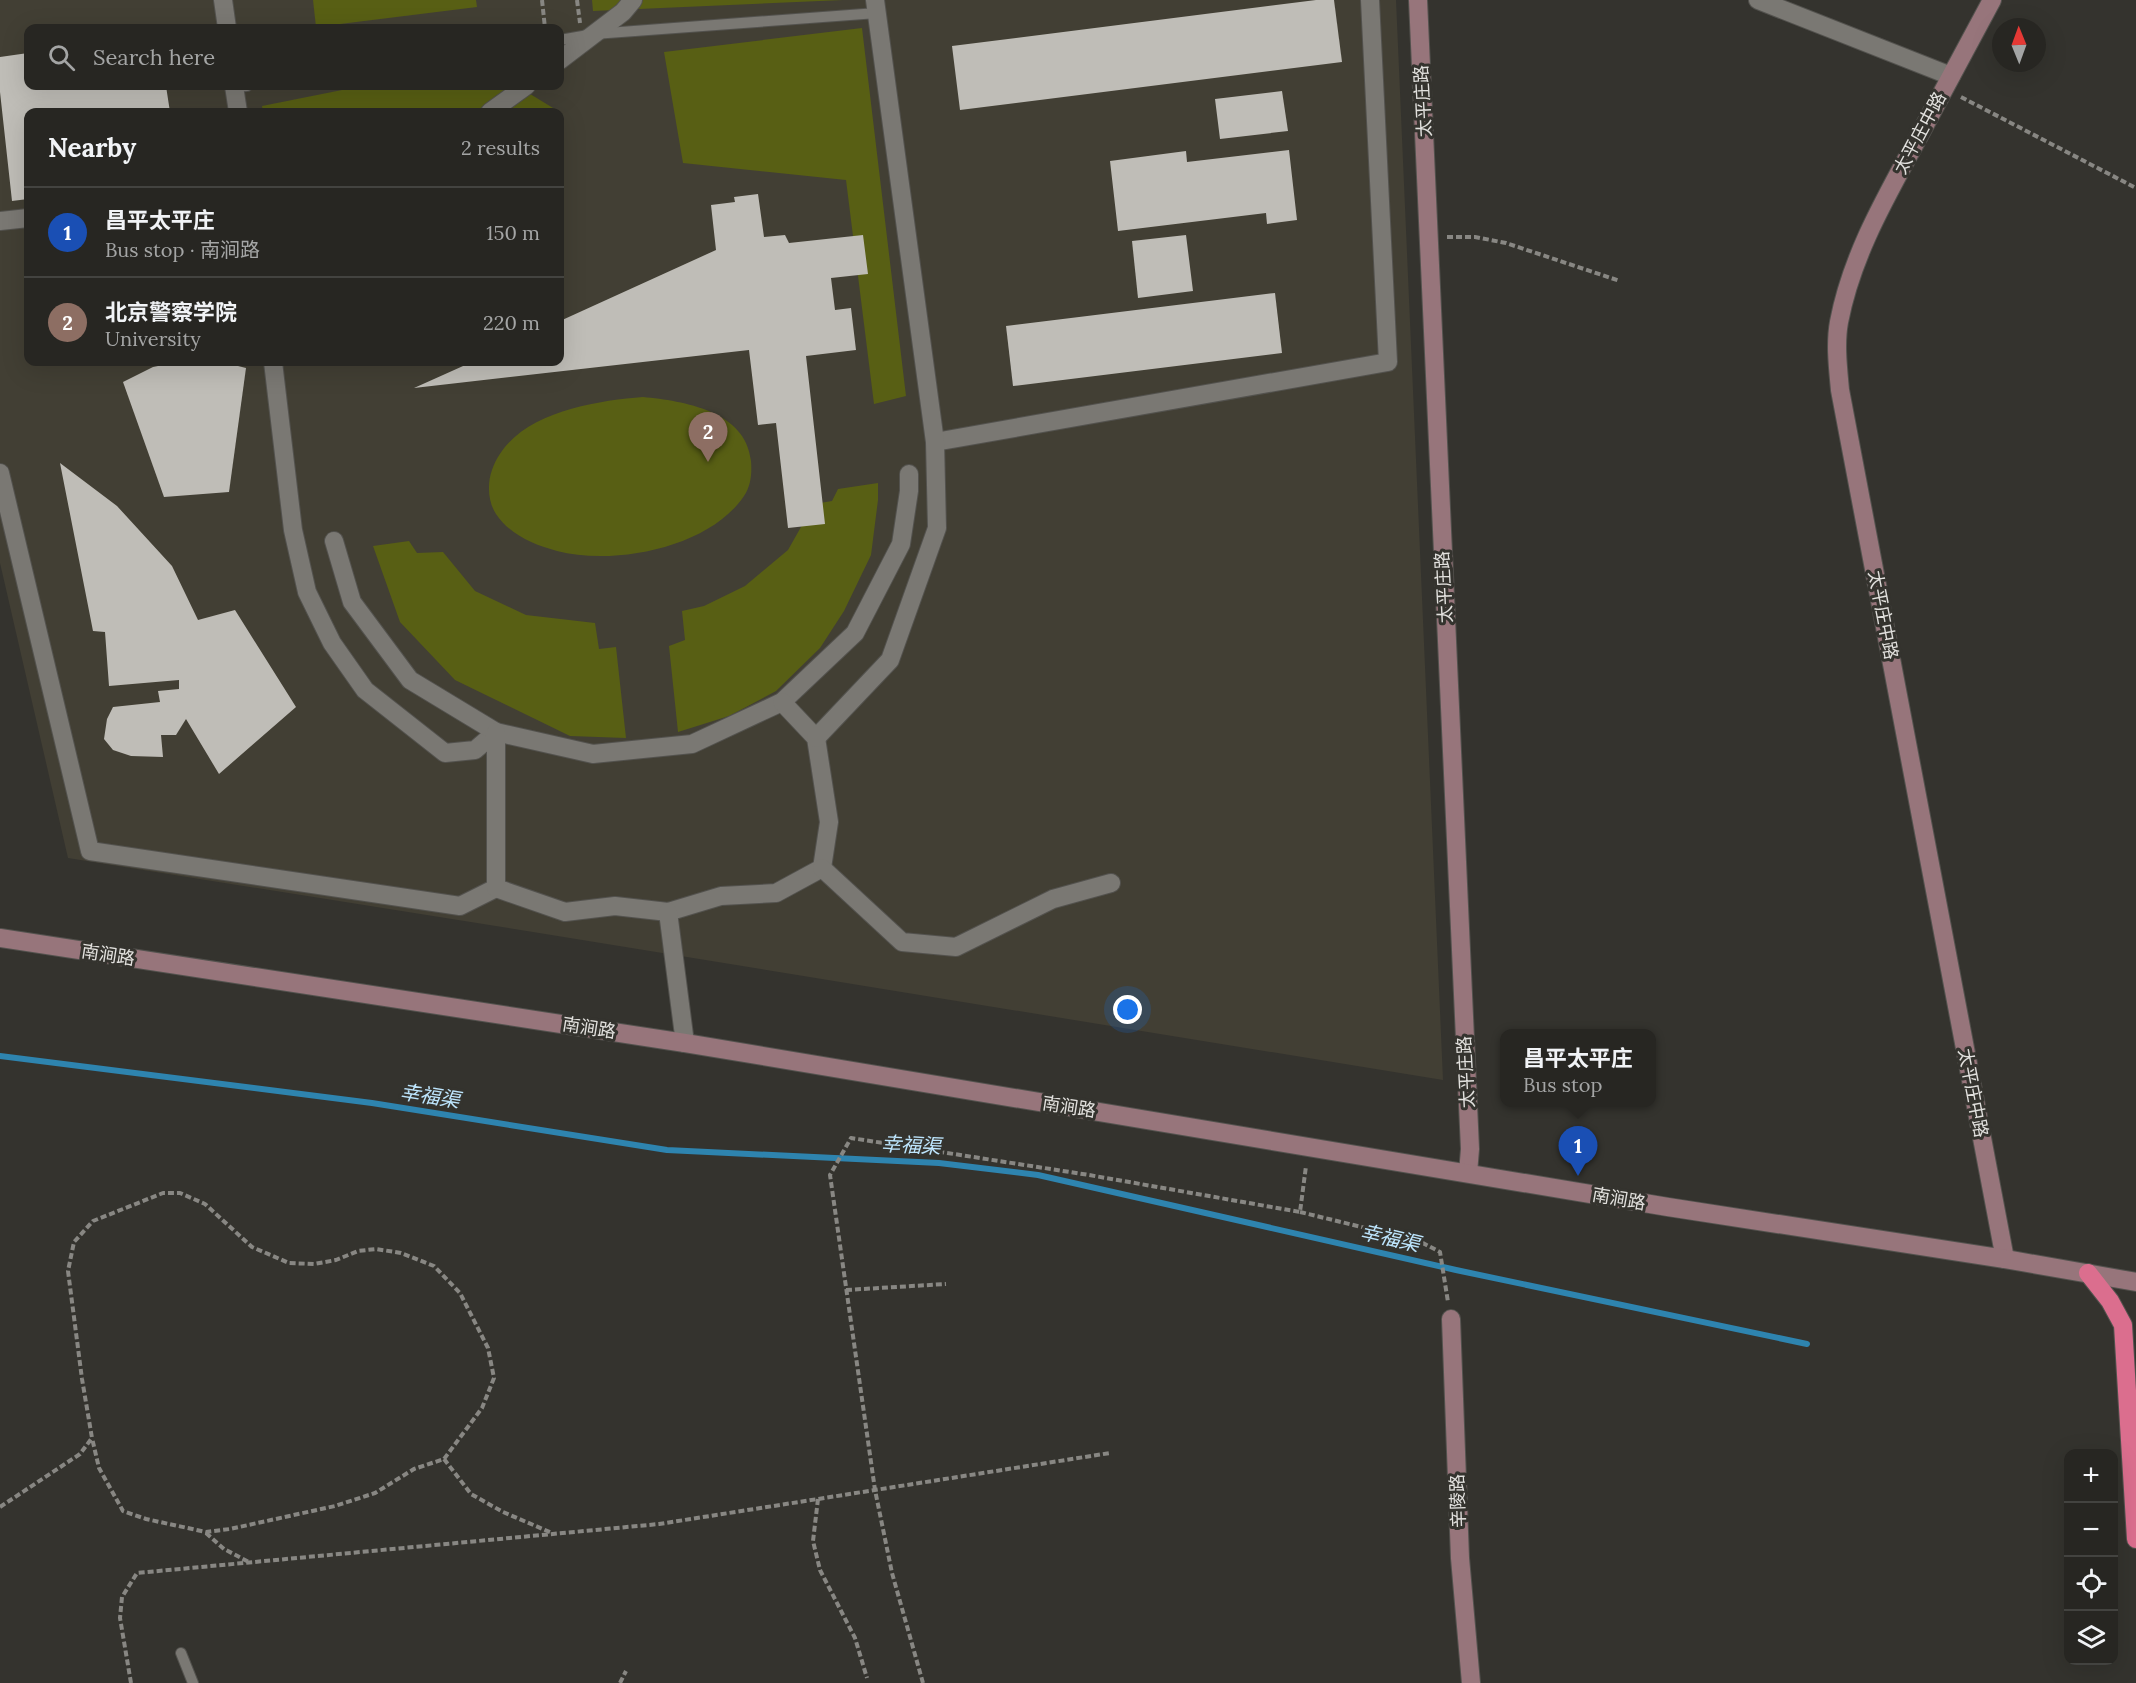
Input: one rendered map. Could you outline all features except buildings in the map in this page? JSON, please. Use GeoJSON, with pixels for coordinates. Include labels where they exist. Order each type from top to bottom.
{"type":"FeatureCollection","features":[{"type":"Feature","properties":{"kind":"highway"},"geometry":{"type":"LineString","coordinates":[[2088,1273],[2110,1301],[2123,1325],[2136,1539]]}},
{"type":"Feature","properties":{"kind":"street"},"geometry":{"type":"LineString","coordinates":[[223,0],[226,24]]}},
{"type":"Feature","properties":{"kind":"street"},"geometry":{"type":"LineString","coordinates":[[564,56],[588,35],[623,12],[633,0]]}},
{"type":"Feature","properties":{"kind":"street"},"geometry":{"type":"LineString","coordinates":[[935,442],[1388,363],[1370,0]]}},
{"type":"Feature","properties":{"kind":"street","name":"太平庄路"},"geometry":{"type":"LineString","coordinates":[[1418,0],[1470,1149],[1468,1173]]}},
{"type":"Feature","properties":{"kind":"street"},"geometry":{"type":"LineString","coordinates":[[1758,0],[1948,82]]}},
{"type":"Feature","properties":{"kind":"street","name":"太平庄中路"},"geometry":{"type":"LineString","coordinates":[[1992,0],[1876,215],[1846,293],[1839,324],[1838,357],[1840,390],[2005,1259]]}},
{"type":"Feature","properties":{"kind":"street"},"geometry":{"type":"LineString","coordinates":[[816,738],[890,660],[937,528],[935,442],[876,6]]}},
{"type":"Feature","properties":{"kind":"street"},"geometry":{"type":"LineString","coordinates":[[238,108],[239,90]]}},
{"type":"Feature","properties":{"kind":"street"},"geometry":{"type":"LineString","coordinates":[[496,108],[520,90]]}},
{"type":"Feature","properties":{"kind":"street"},"geometry":{"type":"LineString","coordinates":[[0,222],[24,219]]}},
{"type":"Feature","properties":{"kind":"street"},"geometry":{"type":"LineString","coordinates":[[274,366],[293,530],[307,592],[332,643],[365,690],[445,753],[475,750],[496,732]]}},
{"type":"Feature","properties":{"kind":"street"},"geometry":{"type":"LineString","coordinates":[[276,382],[286,366]]}},
{"type":"Feature","properties":{"kind":"street"},"geometry":{"type":"LineString","coordinates":[[0,473],[90,851],[460,906],[496,888],[565,912],[615,906],[668,912],[721,896],[776,893],[822,868]]}},
{"type":"Feature","properties":{"kind":"street"},"geometry":{"type":"LineString","coordinates":[[334,541],[352,602],[410,680],[496,732],[593,754],[692,744],[782,702],[855,633],[901,544],[909,491],[909,474]]}},
{"type":"Feature","properties":{"kind":"street"},"geometry":{"type":"LineString","coordinates":[[782,702],[816,738],[829,822],[822,868]]}},
{"type":"Feature","properties":{"kind":"street"},"geometry":{"type":"LineString","coordinates":[[496,732],[496,888]]}},
{"type":"Feature","properties":{"kind":"street"},"geometry":{"type":"LineString","coordinates":[[822,868],[902,942],[956,947],[1053,898],[1111,883]]}},
{"type":"Feature","properties":{"kind":"street"},"geometry":{"type":"LineString","coordinates":[[668,912],[685,1043]]}},
{"type":"Feature","properties":{"kind":"street","name":"南涧路"},"geometry":{"type":"LineString","coordinates":[[0,938],[685,1043],[1668,1207],[2005,1259],[2136,1282]]}},
{"type":"Feature","properties":{"kind":"street","name":"辛陵路"},"geometry":{"type":"LineString","coordinates":[[1451,1319],[1460,1558],[1472,1683]]}},
{"type":"Feature","properties":{"kind":"lane"},"geometry":{"type":"LineString","coordinates":[[564,39],[876,6]]}},
{"type":"Feature","properties":{"kind":"lane"},"geometry":{"type":"LineString","coordinates":[[181,1653],[193,1683]]}},
{"type":"Feature","properties":{"kind":"path"},"geometry":{"type":"LineString","coordinates":[[542,0],[545,24]]}},
{"type":"Feature","properties":{"kind":"path"},"geometry":{"type":"LineString","coordinates":[[577,0],[588,35]]}},
{"type":"Feature","properties":{"kind":"path"},"geometry":{"type":"LineString","coordinates":[[1948,82],[2136,188]]}},
{"type":"Feature","properties":{"kind":"path"},"geometry":{"type":"LineString","coordinates":[[1429,237],[1475,237],[1506,243],[1620,281]]}},
{"type":"Feature","properties":{"kind":"path"},"geometry":{"type":"LineString","coordinates":[[923,1683],[892,1573],[874,1490],[830,1175],[851,1138],[1300,1212],[1419,1241],[1440,1252],[1445,1282]]}},
{"type":"Feature","properties":{"kind":"path"},"geometry":{"type":"LineString","coordinates":[[1300,1212],[1309,1147]]}},
{"type":"Feature","properties":{"kind":"path"},"geometry":{"type":"LineString","coordinates":[[163,1193],[180,1193],[205,1204],[252,1247],[289,1263],[314,1264],[336,1260],[358,1251],[376,1249],[401,1253],[434,1266],[460,1293],[488,1348],[494,1378],[482,1408],[444,1459],[414,1469],[375,1493],[335,1506],[230,1529],[206,1532],[146,1519],[123,1511],[99,1468],[92,1438],[68,1271],[74,1242],[93,1221],[163,1193]]}},
{"type":"Feature","properties":{"kind":"path"},"geometry":{"type":"LineString","coordinates":[[846,1290],[946,1284]]}},
{"type":"Feature","properties":{"kind":"path"},"geometry":{"type":"LineString","coordinates":[[0,1507],[80,1454],[92,1438]]}},
{"type":"Feature","properties":{"kind":"path"},"geometry":{"type":"LineString","coordinates":[[131,1683],[120,1618],[122,1597],[136,1573],[659,1524],[1110,1453]]}},
{"type":"Feature","properties":{"kind":"path"},"geometry":{"type":"LineString","coordinates":[[444,1459],[471,1494],[502,1512],[554,1534]]}},
{"type":"Feature","properties":{"kind":"path"},"geometry":{"type":"LineString","coordinates":[[818,1498],[813,1541],[820,1570],[855,1638],[867,1678]]}},
{"type":"Feature","properties":{"kind":"path"},"geometry":{"type":"LineString","coordinates":[[206,1532],[224,1549],[250,1562]]}},
{"type":"Feature","properties":{"kind":"path"},"geometry":{"type":"LineString","coordinates":[[620,1683],[626,1671]]}},
{"type":"Feature","properties":{"kind":"shaded area"},"geometry":{"type":"Polygon","coordinates":[[[0,0],[1396,0],[1443,1080],[68,858],[0,563],[0,0]]]}},
{"type":"Feature","properties":{"kind":"green space"},"geometry":{"type":"Polygon","coordinates":[[[313,0],[476,0],[477,7],[340,24],[316,24],[313,0]]]}},
{"type":"Feature","properties":{"kind":"green space"},"geometry":{"type":"Polygon","coordinates":[[[592,0],[843,0],[593,11],[592,0]]]}},
{"type":"Feature","properties":{"kind":"green space"},"geometry":{"type":"Polygon","coordinates":[[[862,28],[906,396],[874,404],[846,180],[683,163],[664,52],[862,28]]]}},
{"type":"Feature","properties":{"kind":"green space"},"geometry":{"type":"Polygon","coordinates":[[[342,90],[524,90],[553,108],[262,108],[262,106],[342,90]]]}},
{"type":"Feature","properties":{"kind":"green space"},"geometry":{"type":"Polygon","coordinates":[[[643,397],[694,406],[725,420],[738,430],[747,444],[751,461],[750,484],[744,496],[728,514],[708,529],[659,549],[605,556],[580,555],[548,549],[523,538],[508,528],[491,504],[489,481],[502,451],[516,436],[535,423],[578,407],[643,397]]]}},
{"type":"Feature","properties":{"kind":"green space"},"geometry":{"type":"Polygon","coordinates":[[[878,483],[871,555],[844,611],[820,648],[776,691],[729,716],[678,732],[669,646],[685,640],[682,611],[704,606],[745,586],[788,550],[814,504],[832,501],[838,489],[878,483]]]}},
{"type":"Feature","properties":{"kind":"green space"},"geometry":{"type":"Polygon","coordinates":[[[409,541],[417,553],[443,552],[475,591],[526,615],[595,623],[599,649],[616,647],[626,738],[570,736],[455,680],[400,622],[373,546],[409,541]]]}},
{"type":"Feature","properties":{"kind":"waterway","name":"幸福渠"},"geometry":{"type":"LineString","coordinates":[[0,1056],[372,1103],[667,1150],[939,1163],[1038,1175],[1456,1270],[1807,1344]]}},
{"type":"Feature","properties":{"kind":"place","name":"北京警察学院"},"geometry":{"type":"Point","coordinates":[708,462]}},
{"type":"Feature","properties":{"kind":"place","name":"昌平太平庄"},"geometry":{"type":"Point","coordinates":[1578,1176]}}]}
